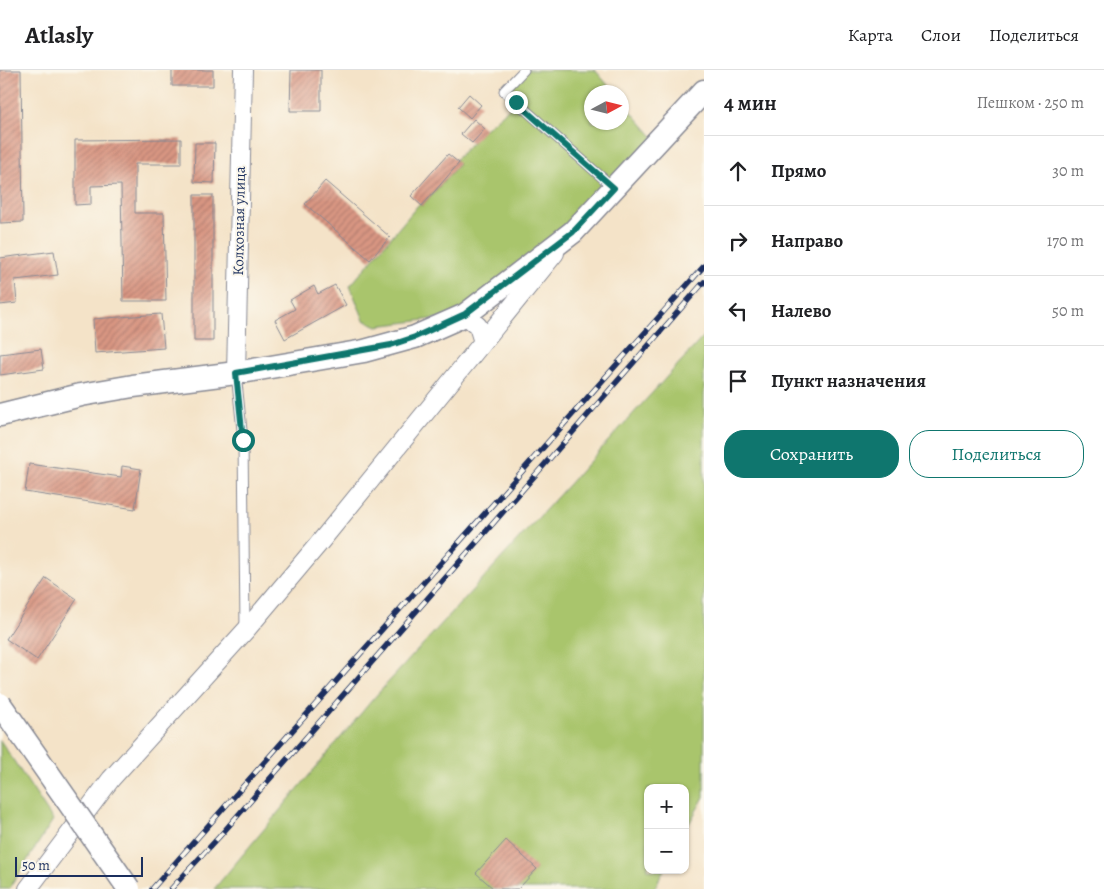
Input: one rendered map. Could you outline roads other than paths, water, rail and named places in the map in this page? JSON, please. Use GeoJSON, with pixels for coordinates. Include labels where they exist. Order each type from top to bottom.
{"type":"FeatureCollection","features":[{"type":"Feature","properties":{"kind":"street","name":"Колхозная улица"},"geometry":{"type":"LineString","coordinates":[[236,373],[243,70]]}},
{"type":"Feature","properties":{"kind":"street"},"geometry":{"type":"LineString","coordinates":[[28,889],[111,780],[246,630],[321,542],[573,232],[704,91]]}},
{"type":"Feature","properties":{"kind":"street"},"geometry":{"type":"LineString","coordinates":[[0,415],[116,388],[236,373],[391,345],[415,337],[465,314],[573,232]]}},
{"type":"Feature","properties":{"kind":"street"},"geometry":{"type":"LineString","coordinates":[[465,314],[478,326],[483,342]]}},
{"type":"Feature","properties":{"kind":"street"},"geometry":{"type":"LineString","coordinates":[[0,704],[129,889]]}},
{"type":"Feature","properties":{"kind":"lane"},"geometry":{"type":"LineString","coordinates":[[524,70],[504,91],[614,188]]}},
{"type":"Feature","properties":{"kind":"lane"},"geometry":{"type":"LineString","coordinates":[[236,373],[243,440],[246,630]]}},
{"type":"Feature","properties":{"kind":"railway"},"geometry":{"type":"LineString","coordinates":[[152,889],[704,266]]}},
{"type":"Feature","properties":{"kind":"railway"},"geometry":{"type":"LineString","coordinates":[[171,889],[219,837],[704,282]]}}]}
